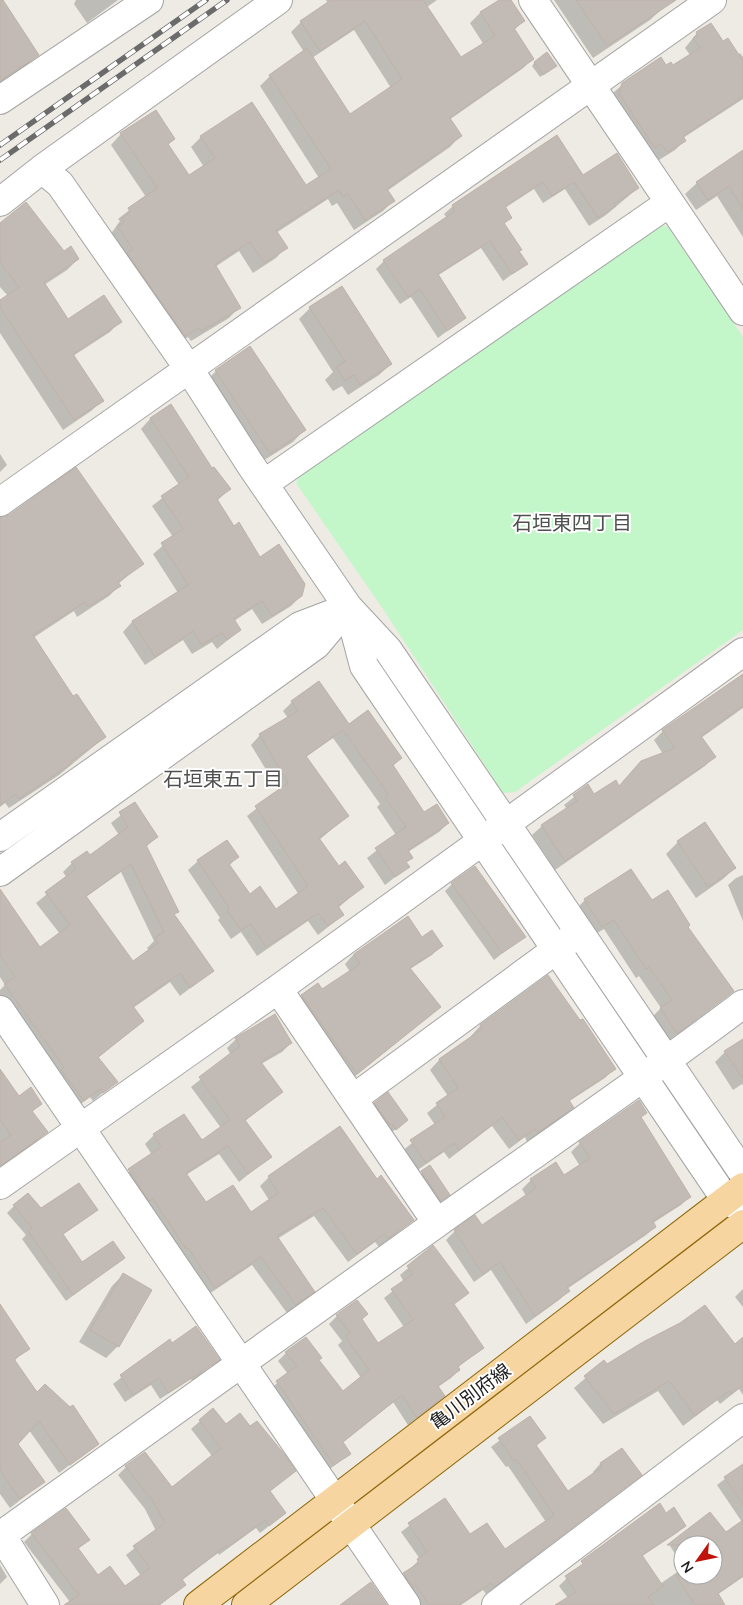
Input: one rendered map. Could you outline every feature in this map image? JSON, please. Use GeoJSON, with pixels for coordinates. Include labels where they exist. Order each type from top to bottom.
{"type":"FeatureCollection","features":[{"type":"Feature","properties":{"kind":"main road","name":"亀川別府線"},"geometry":{"type":"LineString","coordinates":[[198,1605],[334,1500],[737,1199]]}},
{"type":"Feature","properties":{"kind":"main road","name":"亀川別府線"},"geometry":{"type":"LineString","coordinates":[[246,1605],[743,1224]]}},
{"type":"Feature","properties":{"kind":"street"},"geometry":{"type":"LineString","coordinates":[[0,100],[149,0]]}},
{"type":"Feature","properties":{"kind":"street"},"geometry":{"type":"LineString","coordinates":[[0,202],[42,169],[278,0]]}},
{"type":"Feature","properties":{"kind":"street"},"geometry":{"type":"LineString","coordinates":[[533,0],[743,311]]}},
{"type":"Feature","properties":{"kind":"street"},"geometry":{"type":"LineString","coordinates":[[0,502],[712,0]]}},
{"type":"Feature","properties":{"kind":"street"},"geometry":{"type":"LineString","coordinates":[[42,169],[60,184],[182,373],[265,483],[348,607],[388,650],[743,1173]]}},
{"type":"Feature","properties":{"kind":"street"},"geometry":{"type":"LineString","coordinates":[[265,483],[669,202]]}},
{"type":"Feature","properties":{"kind":"street"},"geometry":{"type":"LineString","coordinates":[[0,837],[300,626],[348,607]]}},
{"type":"Feature","properties":{"kind":"street"},"geometry":{"type":"LineString","coordinates":[[348,607],[364,666],[644,1077],[737,1199]]}},
{"type":"Feature","properties":{"kind":"street"},"geometry":{"type":"LineString","coordinates":[[0,872],[316,645],[348,607]]}},
{"type":"Feature","properties":{"kind":"street"},"geometry":{"type":"LineString","coordinates":[[0,1185],[278,988],[743,652]]}},
{"type":"Feature","properties":{"kind":"street"},"geometry":{"type":"LineString","coordinates":[[354,1098],[579,932]]}},
{"type":"Feature","properties":{"kind":"street"},"geometry":{"type":"LineString","coordinates":[[278,988],[437,1223]]}},
{"type":"Feature","properties":{"kind":"street"},"geometry":{"type":"LineString","coordinates":[[46,1605],[0,1535],[243,1365],[437,1223],[667,1061],[743,1004]]}},
{"type":"Feature","properties":{"kind":"street"},"geometry":{"type":"LineString","coordinates":[[0,1010],[406,1605]]}},
{"type":"Feature","properties":{"kind":"street"},"geometry":{"type":"LineString","coordinates":[[496,1605],[743,1418]]}},
{"type":"Feature","properties":{"kind":"green space"},"geometry":{"type":"Polygon","coordinates":[[[658,226],[667,226],[743,337],[743,630],[515,792],[503,793],[385,612],[296,483],[301,474],[658,226]]]}},
{"type":"Feature","properties":{"kind":"building"},"geometry":{"type":"Polygon","coordinates":[[[0,0],[3,0],[39,55],[0,81],[0,0]]]}},
{"type":"Feature","properties":{"kind":"building"},"geometry":{"type":"Polygon","coordinates":[[[331,0],[423,0],[461,57],[495,36],[480,12],[499,0],[511,0],[525,21],[514,28],[534,59],[450,118],[462,136],[387,189],[395,201],[365,220],[348,194],[343,197],[339,190],[276,230],[288,248],[264,263],[250,242],[215,264],[241,308],[201,331],[199,328],[185,336],[127,253],[133,249],[117,226],[124,222],[122,218],[130,212],[128,208],[157,188],[120,133],[156,110],[175,139],[168,144],[189,175],[215,158],[200,136],[252,102],[306,185],[331,169],[269,75],[307,48],[350,114],[402,79],[365,21],[320,51],[300,21],[331,0]]]}},
{"type":"Feature","properties":{"kind":"building"},"geometry":{"type":"Polygon","coordinates":[[[576,0],[676,0],[607,46],[576,0]]]}},
{"type":"Feature","properties":{"kind":"building"},"geometry":{"type":"Polygon","coordinates":[[[711,23],[723,41],[728,38],[743,61],[743,97],[683,136],[686,141],[668,152],[660,144],[655,148],[619,94],[622,83],[661,57],[666,65],[671,62],[673,65],[700,48],[693,38],[698,35],[696,32],[711,23]]]}},
{"type":"Feature","properties":{"kind":"building"},"geometry":{"type":"Polygon","coordinates":[[[547,52],[557,66],[543,75],[534,62],[547,52]]]}},
{"type":"Feature","properties":{"kind":"building"},"geometry":{"type":"Polygon","coordinates":[[[557,135],[583,175],[617,153],[639,188],[614,204],[616,206],[598,218],[574,182],[552,196],[543,182],[505,206],[512,218],[504,223],[522,250],[519,251],[528,264],[512,274],[490,241],[438,274],[466,318],[447,331],[420,289],[408,297],[383,260],[455,211],[452,205],[557,135]]]}},
{"type":"Feature","properties":{"kind":"building"},"geometry":{"type":"Polygon","coordinates":[[[743,150],[743,209],[729,186],[708,200],[696,182],[743,150]]]}},
{"type":"Feature","properties":{"kind":"building"},"geometry":{"type":"Polygon","coordinates":[[[26,202],[64,251],[71,246],[79,259],[44,282],[68,319],[104,295],[122,322],[73,354],[104,401],[74,420],[0,307],[0,300],[19,287],[0,263],[0,223],[26,202]]]}},
{"type":"Feature","properties":{"kind":"building"},"geometry":{"type":"Polygon","coordinates":[[[342,286],[392,364],[360,385],[354,375],[345,381],[336,367],[345,361],[309,307],[342,286]]]}},
{"type":"Feature","properties":{"kind":"building"},"geometry":{"type":"Polygon","coordinates":[[[250,346],[306,430],[270,454],[215,370],[250,346]]]}},
{"type":"Feature","properties":{"kind":"building"},"geometry":{"type":"Polygon","coordinates":[[[171,404],[212,468],[214,467],[231,489],[217,499],[234,526],[239,522],[260,557],[279,544],[305,584],[302,596],[272,616],[262,601],[234,619],[241,630],[227,640],[222,633],[202,645],[193,631],[155,657],[132,621],[188,585],[161,543],[183,529],[161,496],[189,477],[150,418],[171,404]]]}},
{"type":"Feature","properties":{"kind":"building"},"geometry":{"type":"Polygon","coordinates":[[[76,467],[144,564],[118,582],[121,586],[88,607],[85,602],[33,635],[73,696],[77,694],[106,737],[70,762],[71,764],[19,799],[16,794],[0,805],[0,517],[9,515],[76,467]]]}},
{"type":"Feature","properties":{"kind":"building"},"geometry":{"type":"Polygon","coordinates":[[[743,674],[743,706],[701,736],[716,757],[565,861],[541,825],[577,801],[573,795],[588,784],[594,794],[616,780],[619,786],[641,761],[675,748],[662,730],[743,674]]]}},
{"type":"Feature","properties":{"kind":"building"},"geometry":{"type":"Polygon","coordinates":[[[319,681],[349,724],[368,710],[402,758],[393,765],[424,812],[437,804],[449,823],[408,850],[413,858],[406,862],[410,867],[395,877],[375,848],[406,827],[385,797],[388,794],[343,730],[306,756],[349,816],[319,838],[339,866],[345,861],[364,887],[338,906],[344,915],[328,926],[318,913],[266,947],[251,924],[241,930],[227,910],[229,908],[197,860],[227,840],[239,857],[229,864],[250,894],[260,886],[276,909],[308,886],[255,806],[288,783],[259,734],[298,711],[291,701],[319,681]]]}},
{"type":"Feature","properties":{"kind":"building"},"geometry":{"type":"Polygon","coordinates":[[[135,802],[158,837],[146,845],[179,912],[174,914],[214,971],[190,988],[180,973],[133,1006],[144,1021],[98,1057],[118,1082],[103,1093],[100,1089],[84,1101],[61,1070],[64,1067],[4,984],[15,977],[0,955],[0,889],[40,947],[70,925],[45,892],[76,869],[71,862],[87,851],[90,855],[128,827],[119,812],[135,802]],[[131,864],[86,896],[133,961],[158,943],[155,938],[164,932],[131,864]]]}},
{"type":"Feature","properties":{"kind":"building"},"geometry":{"type":"Polygon","coordinates":[[[705,822],[736,868],[708,887],[677,841],[705,822]]]}},
{"type":"Feature","properties":{"kind":"building"},"geometry":{"type":"Polygon","coordinates":[[[475,866],[526,937],[502,953],[451,883],[475,866]]]}},
{"type":"Feature","properties":{"kind":"building"},"geometry":{"type":"Polygon","coordinates":[[[631,869],[652,900],[668,890],[690,925],[688,927],[734,991],[677,1034],[660,1008],[672,1000],[649,967],[646,969],[614,920],[602,927],[584,899],[631,869]]]}},
{"type":"Feature","properties":{"kind":"building"},"geometry":{"type":"Polygon","coordinates":[[[408,916],[422,937],[432,930],[443,946],[410,968],[441,1007],[357,1074],[301,995],[318,983],[322,989],[360,964],[354,954],[408,916]]]}},
{"type":"Feature","properties":{"kind":"building"},"geometry":{"type":"Polygon","coordinates":[[[548,975],[580,1020],[583,1019],[616,1069],[569,1100],[574,1108],[537,1133],[535,1129],[519,1140],[502,1117],[459,1150],[454,1143],[426,1163],[410,1140],[445,1117],[436,1103],[458,1088],[439,1059],[482,1029],[480,1025],[548,975]]]}},
{"type":"Feature","properties":{"kind":"building"},"geometry":{"type":"Polygon","coordinates":[[[275,1014],[292,1043],[261,1062],[283,1092],[245,1120],[272,1157],[248,1174],[228,1146],[186,1173],[206,1202],[233,1185],[251,1212],[278,1193],[268,1176],[340,1126],[377,1179],[381,1175],[414,1220],[388,1239],[384,1234],[357,1254],[323,1208],[277,1236],[315,1292],[296,1305],[261,1257],[215,1288],[188,1248],[186,1249],[153,1199],[149,1201],[128,1169],[161,1147],[153,1134],[184,1114],[202,1140],[230,1120],[199,1077],[240,1046],[235,1038],[275,1014]]]}},
{"type":"Feature","properties":{"kind":"building"},"geometry":{"type":"Polygon","coordinates":[[[743,1039],[743,1079],[724,1051],[743,1039]]]}},
{"type":"Feature","properties":{"kind":"building"},"geometry":{"type":"Polygon","coordinates":[[[0,1069],[19,1096],[31,1087],[42,1104],[32,1111],[48,1132],[0,1166],[0,1142],[11,1135],[0,1120],[0,1069]]]}},
{"type":"Feature","properties":{"kind":"building"},"geometry":{"type":"Polygon","coordinates":[[[388,1092],[408,1120],[396,1130],[374,1103],[388,1092]]]}},
{"type":"Feature","properties":{"kind":"building"},"geometry":{"type":"Polygon","coordinates":[[[639,1100],[647,1113],[641,1117],[691,1197],[653,1221],[656,1227],[567,1287],[570,1291],[535,1316],[500,1262],[483,1274],[454,1230],[475,1215],[482,1225],[536,1188],[530,1179],[556,1162],[564,1175],[590,1158],[579,1142],[639,1100]]]}},
{"type":"Feature","properties":{"kind":"building"},"geometry":{"type":"Polygon","coordinates":[[[430,1165],[450,1195],[441,1201],[421,1171],[430,1165]]]}},
{"type":"Feature","properties":{"kind":"building"},"geometry":{"type":"Polygon","coordinates":[[[79,1183],[98,1210],[63,1234],[82,1262],[113,1241],[125,1258],[73,1295],[28,1231],[32,1228],[13,1205],[28,1193],[41,1208],[79,1183]]]}},
{"type":"Feature","properties":{"kind":"building"},"geometry":{"type":"Polygon","coordinates":[[[433,1245],[469,1293],[454,1304],[484,1348],[458,1366],[460,1370],[438,1386],[445,1396],[417,1418],[402,1395],[343,1442],[351,1454],[334,1465],[276,1381],[297,1366],[285,1352],[306,1337],[322,1358],[319,1360],[343,1391],[369,1370],[345,1336],[350,1332],[336,1315],[357,1300],[368,1314],[362,1319],[378,1343],[413,1320],[391,1289],[413,1274],[407,1266],[433,1245]]]}},
{"type":"Feature","properties":{"kind":"building"},"geometry":{"type":"Polygon","coordinates":[[[123,1273],[152,1290],[119,1347],[90,1330],[123,1273]]]}},
{"type":"Feature","properties":{"kind":"building"},"geometry":{"type":"Polygon","coordinates":[[[0,1304],[30,1349],[14,1359],[37,1392],[45,1384],[70,1407],[73,1405],[99,1444],[70,1465],[39,1421],[18,1444],[45,1482],[20,1499],[0,1470],[0,1304]]]}},
{"type":"Feature","properties":{"kind":"building"},"geometry":{"type":"Polygon","coordinates":[[[705,1305],[735,1344],[743,1337],[743,1385],[731,1394],[729,1391],[695,1416],[669,1381],[614,1414],[584,1376],[604,1360],[607,1364],[643,1342],[680,1323],[705,1305]]]}},
{"type":"Feature","properties":{"kind":"building"},"geometry":{"type":"Polygon","coordinates":[[[196,1326],[220,1360],[168,1393],[159,1378],[133,1395],[120,1375],[170,1339],[172,1343],[196,1326]]]}},
{"type":"Feature","properties":{"kind":"building"},"geometry":{"type":"Polygon","coordinates":[[[213,1408],[226,1424],[240,1413],[250,1426],[257,1421],[285,1455],[296,1471],[270,1491],[286,1513],[269,1526],[265,1520],[228,1547],[227,1545],[182,1579],[186,1585],[159,1605],[64,1605],[79,1595],[31,1533],[66,1508],[90,1540],[78,1548],[98,1575],[110,1566],[125,1586],[150,1568],[133,1546],[165,1523],[153,1501],[125,1466],[145,1452],[172,1487],[221,1448],[199,1420],[213,1408]]]}},
{"type":"Feature","properties":{"kind":"building"},"geometry":{"type":"Polygon","coordinates":[[[530,1416],[546,1438],[536,1445],[568,1491],[602,1467],[600,1463],[622,1448],[642,1475],[494,1587],[491,1583],[459,1605],[429,1605],[416,1585],[413,1588],[403,1573],[419,1563],[417,1559],[427,1552],[408,1523],[445,1498],[470,1534],[487,1523],[505,1549],[554,1515],[516,1459],[514,1461],[498,1438],[530,1416]]]}},
{"type":"Feature","properties":{"kind":"building"},"geometry":{"type":"Polygon","coordinates":[[[743,1464],[743,1505],[724,1477],[743,1464]]]}},
{"type":"Feature","properties":{"kind":"building"},"geometry":{"type":"Polygon","coordinates":[[[660,1503],[666,1513],[674,1507],[686,1526],[642,1555],[663,1586],[648,1597],[654,1605],[555,1605],[576,1592],[565,1576],[583,1564],[581,1561],[660,1503]]]}},
{"type":"Feature","properties":{"kind":"building"},"geometry":{"type":"Polygon","coordinates":[[[710,1512],[726,1532],[743,1520],[743,1576],[718,1593],[725,1605],[695,1605],[682,1585],[723,1585],[723,1535],[680,1535],[710,1512]]]}},
{"type":"Feature","properties":{"kind":"building"},"geometry":{"type":"Polygon","coordinates":[[[371,1582],[387,1605],[340,1605],[371,1582]]]}},
{"type":"Feature","properties":{"kind":"railway"},"geometry":{"type":"LineString","coordinates":[[0,145],[206,0]]}},
{"type":"Feature","properties":{"kind":"railway"},"geometry":{"type":"LineString","coordinates":[[0,160],[227,0]]}},
{"type":"Feature","properties":{"kind":"district","name":"石垣東四丁目"},"geometry":{"type":"Point","coordinates":[572,523]}},
{"type":"Feature","properties":{"kind":"district","name":"石垣東五丁目"},"geometry":{"type":"Point","coordinates":[223,779]}}]}
